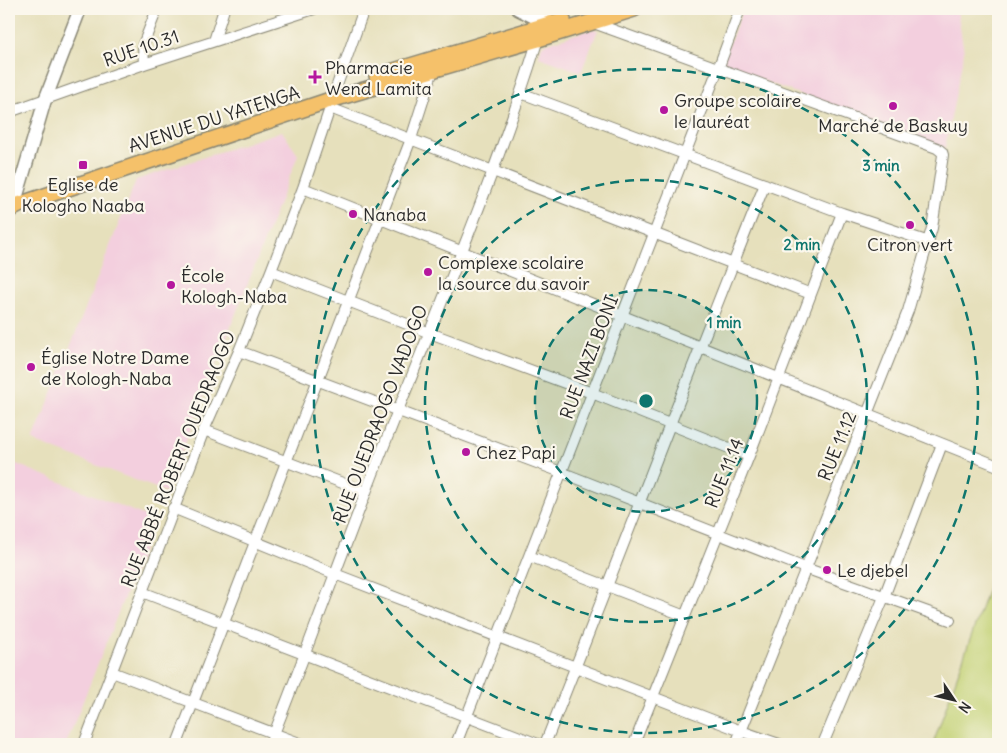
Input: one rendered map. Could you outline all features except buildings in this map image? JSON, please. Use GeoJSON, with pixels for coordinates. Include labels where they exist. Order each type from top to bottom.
{"type":"FeatureCollection","features":[{"type":"Feature","properties":{"kind":"main road","name":"AVENUE DU YATENGA"},"geometry":{"type":"LineString","coordinates":[[11,204],[30,201],[524,32],[601,9]]}},
{"type":"Feature","properties":{"kind":"main road","name":"AVENUE DU YATENGA"},"geometry":{"type":"LineString","coordinates":[[332,99],[634,9]]}},
{"type":"Feature","properties":{"kind":"street"},"geometry":{"type":"LineString","coordinates":[[11,204],[45,100],[80,9]]}},
{"type":"Feature","properties":{"kind":"street"},"geometry":{"type":"LineString","coordinates":[[144,64],[143,45],[157,9]]}},
{"type":"Feature","properties":{"kind":"street"},"geometry":{"type":"LineString","coordinates":[[214,41],[224,9]]}},
{"type":"Feature","properties":{"kind":"street","name":"RUE 10.31"},"geometry":{"type":"LineString","coordinates":[[9,112],[144,64],[314,9]]}},
{"type":"Feature","properties":{"kind":"street","name":"RUE ABBÉ ROBERT OUEDRAOGO"},"geometry":{"type":"LineString","coordinates":[[84,744],[173,508],[239,350],[303,188],[364,9]]}},
{"type":"Feature","properties":{"kind":"street","name":"RUE NAZI BONI"},"geometry":{"type":"LineString","coordinates":[[456,744],[740,9]]}},
{"type":"Feature","properties":{"kind":"street"},"geometry":{"type":"LineString","coordinates":[[522,11],[536,18],[555,22]]}},
{"type":"Feature","properties":{"kind":"street"},"geometry":{"type":"LineString","coordinates":[[522,11],[531,19],[531,24],[524,32]]}},
{"type":"Feature","properties":{"kind":"street"},"geometry":{"type":"LineString","coordinates":[[591,22],[718,69]]}},
{"type":"Feature","properties":{"kind":"street","name":"RUE OUEDRAOGO VADOGO"},"geometry":{"type":"LineString","coordinates":[[270,744],[398,409],[430,333],[493,171],[522,92],[538,39]]}},
{"type":"Feature","properties":{"kind":"street","name":"RUE 11.12"},"geometry":{"type":"LineString","coordinates":[[718,69],[937,148],[942,152],[943,158],[928,242],[908,311],[736,744]]}},
{"type":"Feature","properties":{"kind":"street"},"geometry":{"type":"LineString","coordinates":[[177,744],[411,139],[433,70]]}},
{"type":"Feature","properties":{"kind":"street"},"geometry":{"type":"LineString","coordinates":[[522,92],[842,213],[928,242]]}},
{"type":"Feature","properties":{"kind":"street"},"geometry":{"type":"LineString","coordinates":[[332,99],[411,139],[811,294]]}},
{"type":"Feature","properties":{"kind":"street"},"geometry":{"type":"LineString","coordinates":[[545,744],[765,184]]}},
{"type":"Feature","properties":{"kind":"street"},"geometry":{"type":"LineString","coordinates":[[303,188],[998,466]]}},
{"type":"Feature","properties":{"kind":"street","name":"RUE 11.14"},"geometry":{"type":"LineString","coordinates":[[634,744],[749,456],[842,213]]}},
{"type":"Feature","properties":{"kind":"street"},"geometry":{"type":"LineString","coordinates":[[271,271],[592,393],[749,456]]}},
{"type":"Feature","properties":{"kind":"street"},"geometry":{"type":"LineString","coordinates":[[239,350],[398,409],[805,568],[950,620]]}},
{"type":"Feature","properties":{"kind":"street"},"geometry":{"type":"LineString","coordinates":[[204,430],[366,492]]}},
{"type":"Feature","properties":{"kind":"street"},"geometry":{"type":"LineString","coordinates":[[823,744],[884,597],[942,444]]}},
{"type":"Feature","properties":{"kind":"street"},"geometry":{"type":"LineString","coordinates":[[173,508],[335,574],[779,744]]}},
{"type":"Feature","properties":{"kind":"street"},"geometry":{"type":"LineString","coordinates":[[529,556],[685,616]]}},
{"type":"Feature","properties":{"kind":"street"},"geometry":{"type":"LineString","coordinates":[[142,592],[538,744]]}},
{"type":"Feature","properties":{"kind":"street"},"geometry":{"type":"LineString","coordinates":[[112,672],[302,744]]}},
{"type":"Feature","properties":{"kind":"shaded area","name":"Marché de Baskuy"},"geometry":{"type":"Polygon","coordinates":[[[743,9],[957,9],[964,52],[945,148],[721,65],[743,9]]]}},
{"type":"Feature","properties":{"kind":"shaded area"},"geometry":{"type":"Polygon","coordinates":[[[592,29],[598,30],[581,72],[539,57],[542,45],[592,29]]]}},
{"type":"Feature","properties":{"kind":"shaded area","name":"École Kologh-Naba"},"geometry":{"type":"Polygon","coordinates":[[[282,131],[298,155],[166,492],[33,441],[136,180],[282,131]]]}},
{"type":"Feature","properties":{"kind":"shaded area"},"geometry":{"type":"Polygon","coordinates":[[[9,461],[155,520],[66,744],[9,744],[9,461]]]}},
{"type":"Feature","properties":{"kind":"green space"},"geometry":{"type":"Polygon","coordinates":[[[996,566],[998,567],[998,744],[933,744],[996,566]]]}},
{"type":"Feature","properties":{"kind":"place","name":"Pharmacie Wend Lamita"},"geometry":{"type":"Point","coordinates":[315,77]}},
{"type":"Feature","properties":{"kind":"place","name":"Marché de Baskuy"},"geometry":{"type":"Point","coordinates":[893,106]}},
{"type":"Feature","properties":{"kind":"place","name":"Groupe scolaire le lauréat"},"geometry":{"type":"Point","coordinates":[664,110]}},
{"type":"Feature","properties":{"kind":"place","name":"Eglise de Kologho Naaba"},"geometry":{"type":"Point","coordinates":[83,165]}},
{"type":"Feature","properties":{"kind":"place","name":"Nanaba"},"geometry":{"type":"Point","coordinates":[353,214]}},
{"type":"Feature","properties":{"kind":"place","name":"Citron vert"},"geometry":{"type":"Point","coordinates":[910,225]}},
{"type":"Feature","properties":{"kind":"place","name":"Complexe scolaire la source du savoir"},"geometry":{"type":"Point","coordinates":[428,272]}},
{"type":"Feature","properties":{"kind":"place","name":"École Kologh-Naba"},"geometry":{"type":"Point","coordinates":[171,285]}},
{"type":"Feature","properties":{"kind":"place","name":"Église Notre Dame de Kologh-Naba"},"geometry":{"type":"Point","coordinates":[31,367]}},
{"type":"Feature","properties":{"kind":"place","name":"Chez Papi"},"geometry":{"type":"Point","coordinates":[466,452]}},
{"type":"Feature","properties":{"kind":"place","name":"Le djebel"},"geometry":{"type":"Point","coordinates":[827,570]}}]}
